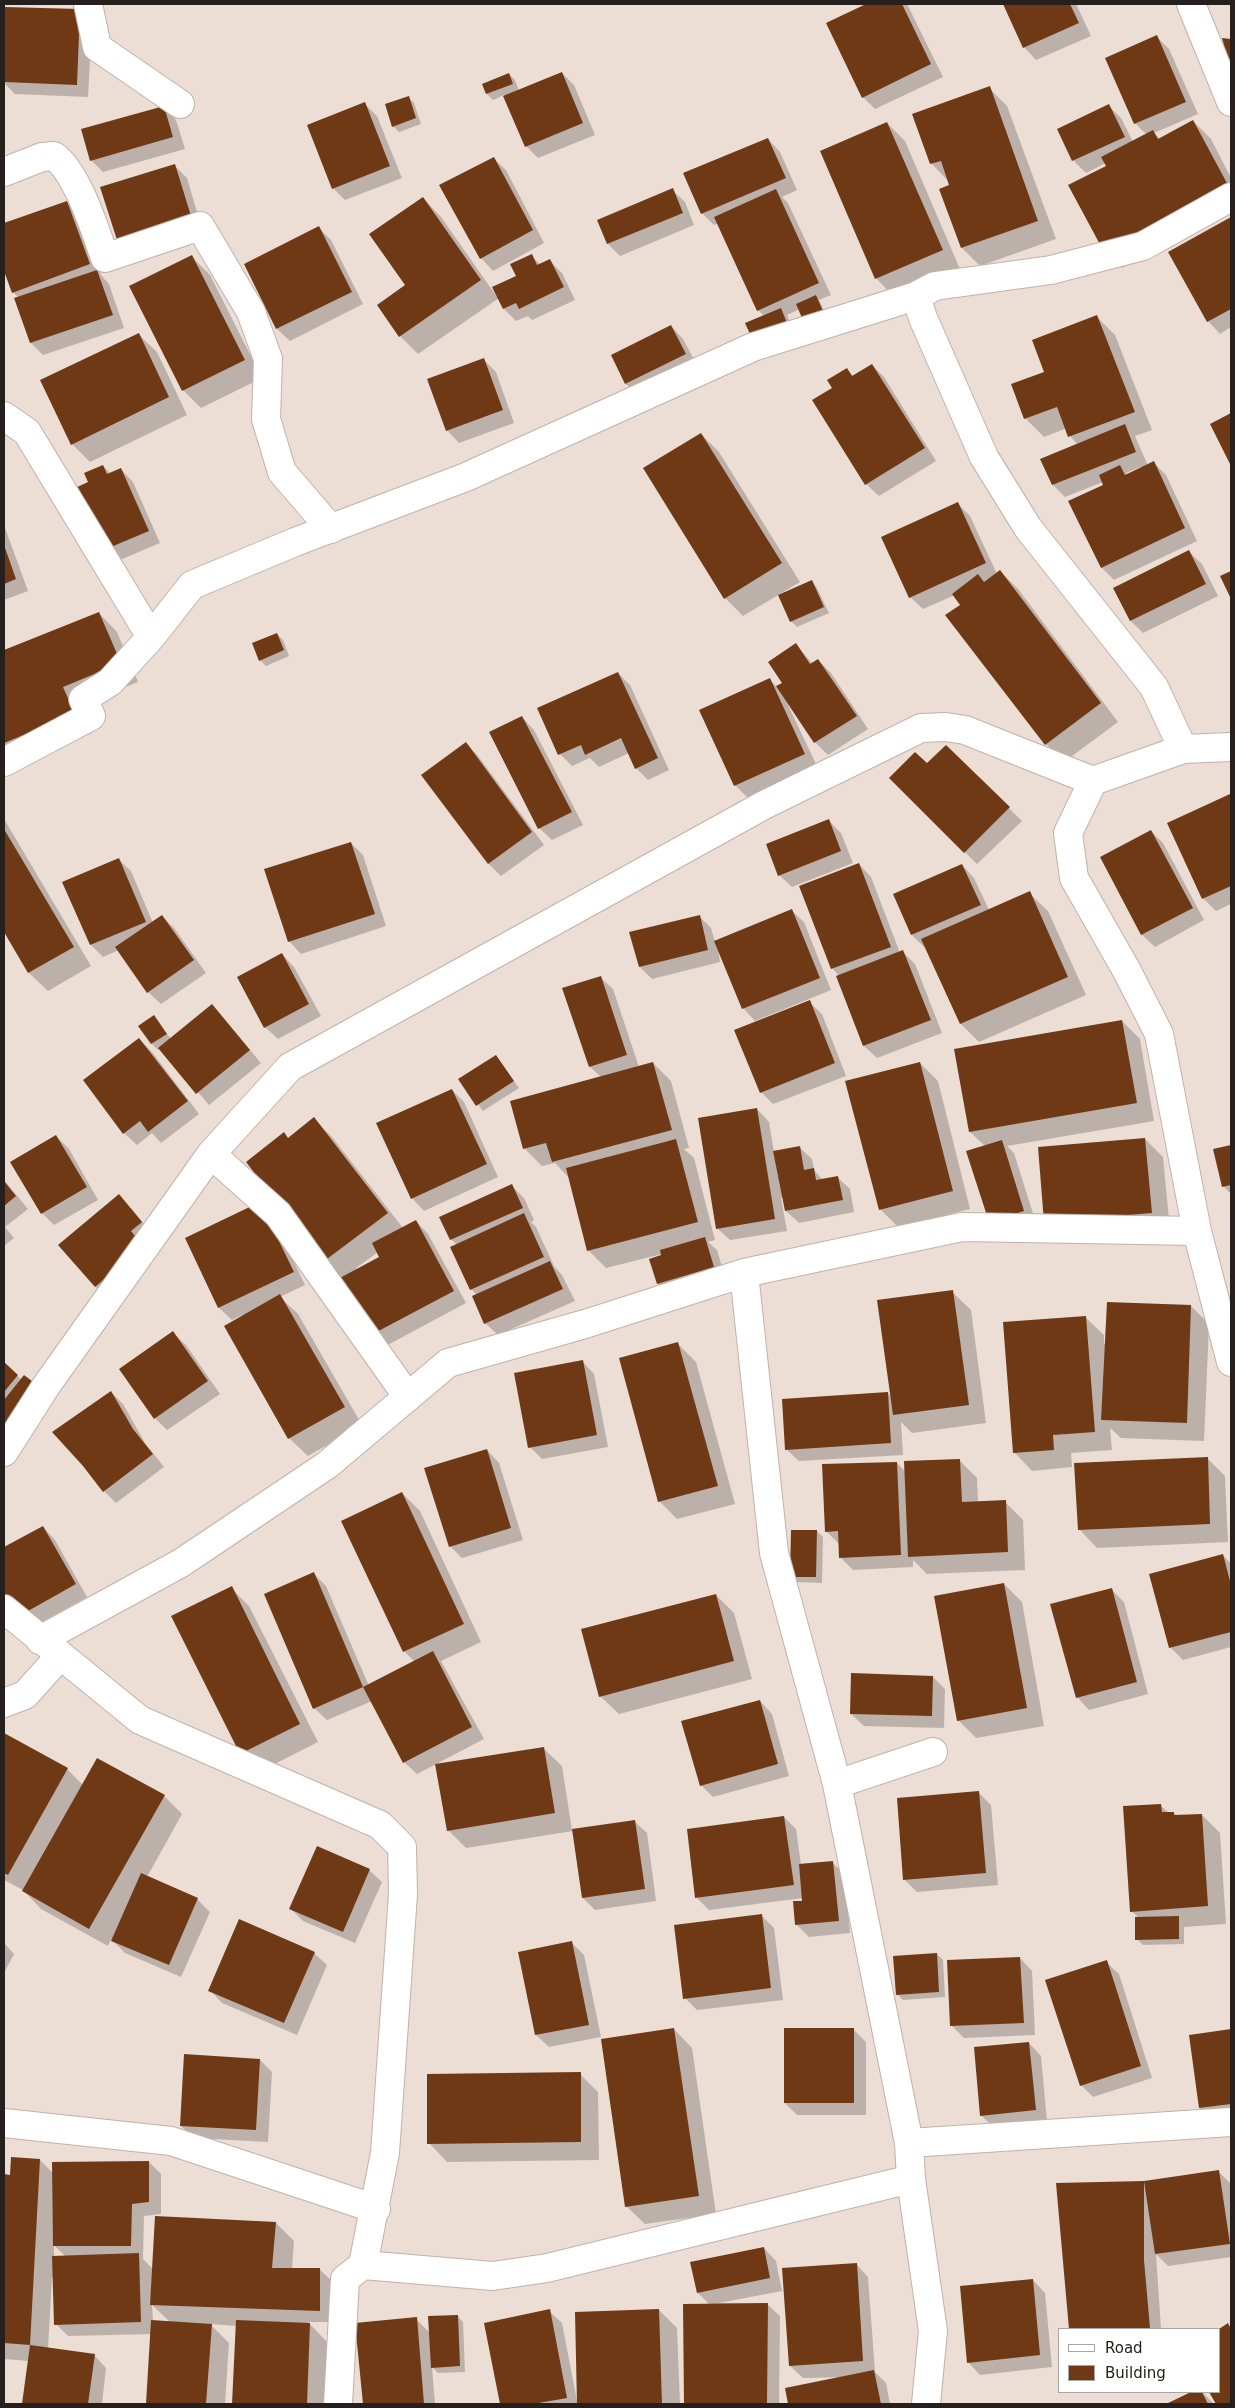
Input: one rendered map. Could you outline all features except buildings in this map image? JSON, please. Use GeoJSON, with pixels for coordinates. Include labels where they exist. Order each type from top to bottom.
{"type":"FeatureCollection","features":[{"type":"Feature","properties":{"kind":"street"},"geometry":{"type":"LineString","coordinates":[[88,4],[97,47],[180,104]]}},
{"type":"Feature","properties":{"kind":"street"},"geometry":{"type":"LineString","coordinates":[[1192,4],[1231,102]]}},
{"type":"Feature","properties":{"kind":"street"},"geometry":{"type":"LineString","coordinates":[[4,172],[42,157],[54,156],[65,164],[88,212],[105,258],[200,226],[251,312],[268,359],[266,419],[282,472],[330,529]]}},
{"type":"Feature","properties":{"kind":"street"},"geometry":{"type":"LineString","coordinates":[[4,762],[91,716],[83,699],[110,682],[151,637],[192,585],[466,477],[753,347],[916,296],[936,286],[1051,270],[1143,246],[1231,197]]}},
{"type":"Feature","properties":{"kind":"street"},"geometry":{"type":"LineString","coordinates":[[916,296],[923,318],[984,457],[1028,528],[1154,687],[1183,748]]}},
{"type":"Feature","properties":{"kind":"street"},"geometry":{"type":"LineString","coordinates":[[4,416],[27,432],[151,637]]}},
{"type":"Feature","properties":{"kind":"street"},"geometry":{"type":"LineString","coordinates":[[4,1452],[52,1378],[211,1154],[290,1067],[764,806],[921,728],[946,727],[965,730],[1092,781],[1183,748],[1231,747]]}},
{"type":"Feature","properties":{"kind":"street"},"geometry":{"type":"LineString","coordinates":[[1092,781],[1068,833],[1074,878],[1122,962],[1159,1034],[1198,1231],[1231,1362]]}},
{"type":"Feature","properties":{"kind":"street"},"geometry":{"type":"LineString","coordinates":[[211,1154],[278,1214],[408,1397]]}},
{"type":"Feature","properties":{"kind":"street"},"geometry":{"type":"LineString","coordinates":[[4,1703],[25,1695],[50,1648],[182,1563],[327,1465],[448,1362],[584,1324],[744,1273],[962,1227],[1198,1231]]}},
{"type":"Feature","properties":{"kind":"street"},"geometry":{"type":"LineString","coordinates":[[744,1273],[774,1553],[837,1784],[909,2143],[911,2179],[933,2331],[926,2404]]}},
{"type":"Feature","properties":{"kind":"street"},"geometry":{"type":"LineString","coordinates":[[4,1609],[140,1720],[380,1825],[402,1847],[403,1894],[385,2153],[376,2209],[363,2265],[345,2279],[338,2404]]}},
{"type":"Feature","properties":{"kind":"street"},"geometry":{"type":"LineString","coordinates":[[837,1784],[933,1752]]}},
{"type":"Feature","properties":{"kind":"street"},"geometry":{"type":"LineString","coordinates":[[909,2143],[1231,2122]]}},
{"type":"Feature","properties":{"kind":"street"},"geometry":{"type":"LineString","coordinates":[[4,2123],[171,2140],[376,2209]]}},
{"type":"Feature","properties":{"kind":"street"},"geometry":{"type":"LineString","coordinates":[[363,2265],[493,2276],[547,2268],[911,2179]]}}]}
